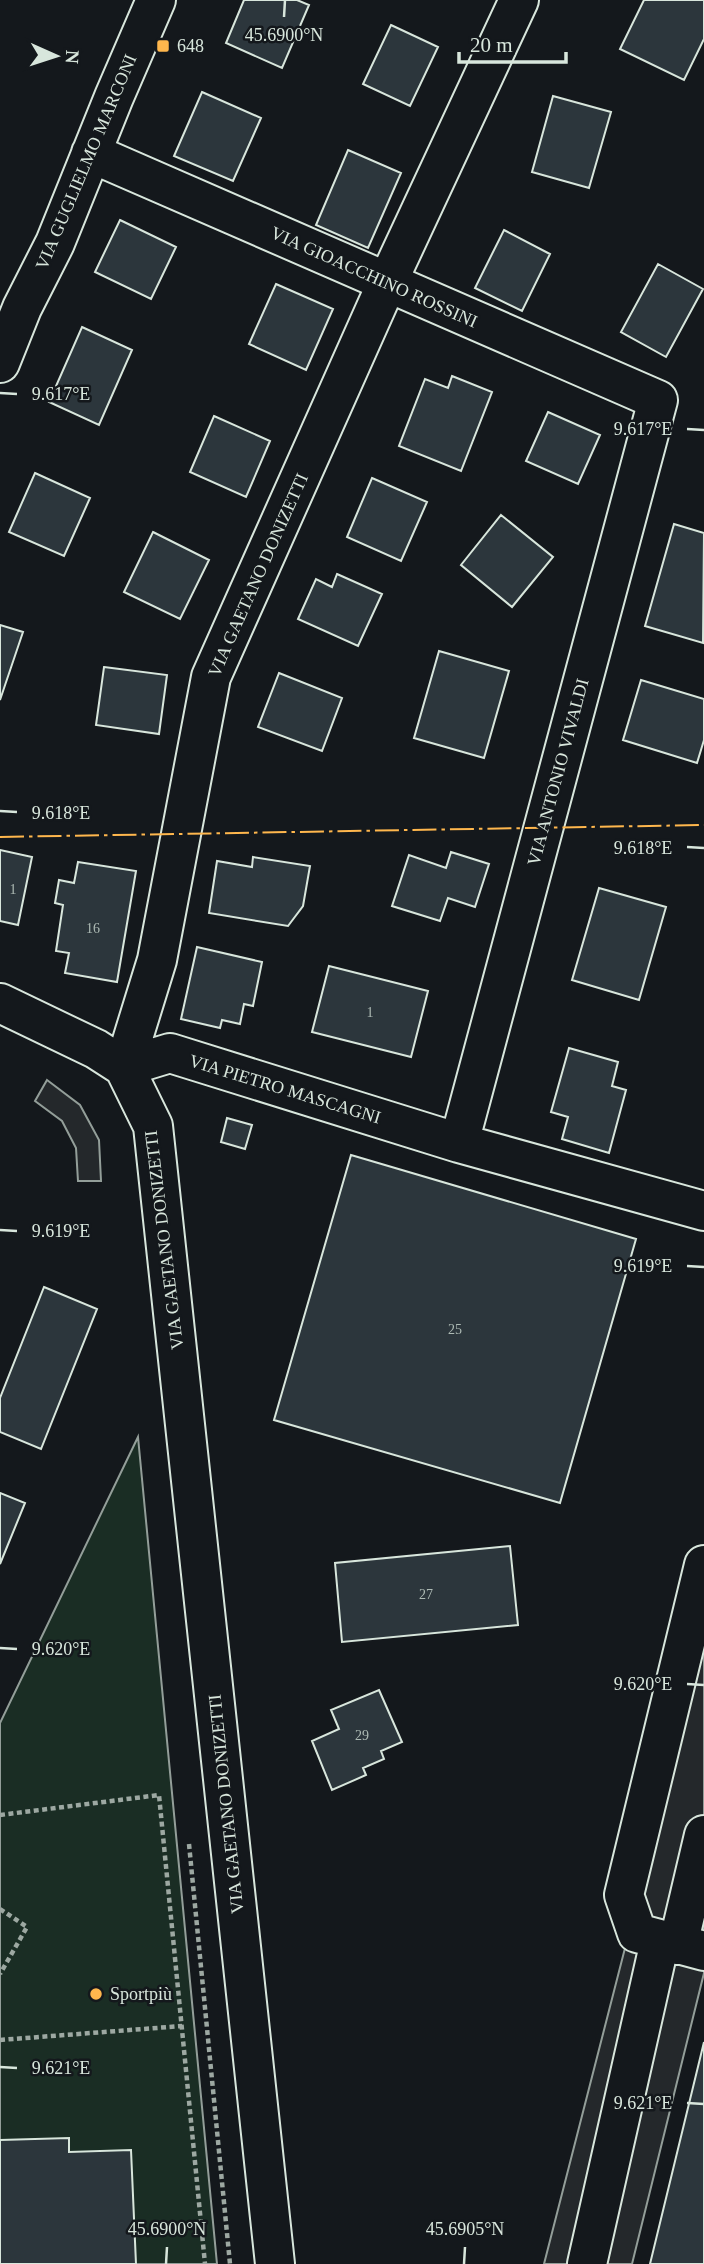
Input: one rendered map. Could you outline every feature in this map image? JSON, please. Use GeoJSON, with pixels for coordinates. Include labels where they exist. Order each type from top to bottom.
{"type":"FeatureCollection","features":[{"type":"Feature","properties":{"kind":"street","name":"VIA GUGLIELMO MARCONI"},"geometry":{"type":"LineString","coordinates":[[0,363],[11,316],[55,243],[156,0]]}},
{"type":"Feature","properties":{"kind":"street","name":"VIA GAETANO DONIZETTI"},"geometry":{"type":"LineString","coordinates":[[275,2264],[153,1126],[124,1067],[157,960],[212,677],[387,283],[519,0]]}},
{"type":"Feature","properties":{"kind":"street","name":"VIA GIOACCHINO ROSSINI"},"geometry":{"type":"LineString","coordinates":[[91,153],[658,400]]}},
{"type":"Feature","properties":{"kind":"street","name":"VIA ANTONIO VIVALDI"},"geometry":{"type":"LineString","coordinates":[[459,1143],[658,400]]}},
{"type":"Feature","properties":{"kind":"street"},"geometry":{"type":"LineString","coordinates":[[0,1003],[96,1049],[124,1067]]}},
{"type":"Feature","properties":{"kind":"street","name":"VIA PIETRO MASCAGNI"},"geometry":{"type":"LineString","coordinates":[[124,1067],[170,1053],[459,1143],[704,1211]]}},
{"type":"Feature","properties":{"kind":"street"},"geometry":{"type":"LineString","coordinates":[[681,1945],[637,1933],[624,1895],[704,1565]]}},
{"type":"Feature","properties":{"kind":"street"},"geometry":{"type":"LineString","coordinates":[[587,2264],[681,1945],[704,1836]]}},
{"type":"Feature","properties":{"kind":"path"},"geometry":{"type":"LineString","coordinates":[[0,1815],[159,1795],[205,2264]]}},
{"type":"Feature","properties":{"kind":"path"},"geometry":{"type":"LineString","coordinates":[[0,1909],[27,1927],[0,1974]]}},
{"type":"Feature","properties":{"kind":"path"},"geometry":{"type":"LineString","coordinates":[[0,2040],[182,2026]]}},
{"type":"Feature","properties":{"kind":"green space","name":"Sportpiù"},"geometry":{"type":"Polygon","coordinates":[[[138,1437],[217,2264],[0,2264],[0,1723],[138,1437]]]}},
{"type":"Feature","properties":{"kind":"shaded area"},"geometry":{"type":"Polygon","coordinates":[[[47,1080],[80,1105],[99,1140],[101,1181],[78,1181],[76,1148],[62,1121],[35,1101],[47,1080]]]}},
{"type":"Feature","properties":{"kind":"shaded area"},"geometry":{"type":"Polygon","coordinates":[[[704,1640],[704,1973],[632,2264],[544,2264],[704,1640]]]}},
{"type":"Feature","properties":{"kind":"building"},"geometry":{"type":"Polygon","coordinates":[[[244,0],[297,0],[309,5],[282,68],[226,43],[244,0]]]}},
{"type":"Feature","properties":{"kind":"building"},"geometry":{"type":"Polygon","coordinates":[[[644,0],[704,0],[704,39],[684,80],[620,49],[644,0]]]}},
{"type":"Feature","properties":{"kind":"building"},"geometry":{"type":"Polygon","coordinates":[[[391,25],[438,47],[410,106],[363,84],[391,25]]]}},
{"type":"Feature","properties":{"kind":"building"},"geometry":{"type":"Polygon","coordinates":[[[202,92],[261,118],[233,181],[174,156],[202,92]]]}},
{"type":"Feature","properties":{"kind":"building"},"geometry":{"type":"Polygon","coordinates":[[[553,96],[611,112],[589,188],[532,172],[553,96]]]}},
{"type":"Feature","properties":{"kind":"building"},"geometry":{"type":"Polygon","coordinates":[[[348,150],[401,173],[368,248],[316,225],[348,150]]]}},
{"type":"Feature","properties":{"kind":"building"},"geometry":{"type":"Polygon","coordinates":[[[120,220],[176,247],[151,299],[95,272],[120,220]]]}},
{"type":"Feature","properties":{"kind":"building"},"geometry":{"type":"Polygon","coordinates":[[[504,230],[550,254],[522,311],[475,288],[504,230]]]}},
{"type":"Feature","properties":{"kind":"building"},"geometry":{"type":"Polygon","coordinates":[[[658,264],[703,289],[666,357],[621,332],[658,264]]]}},
{"type":"Feature","properties":{"kind":"building"},"geometry":{"type":"Polygon","coordinates":[[[276,284],[333,309],[306,370],[249,344],[276,284]]]}},
{"type":"Feature","properties":{"kind":"building"},"geometry":{"type":"Polygon","coordinates":[[[82,327],[132,350],[99,425],[49,402],[82,327]]]}},
{"type":"Feature","properties":{"kind":"building"},"geometry":{"type":"Polygon","coordinates":[[[452,376],[492,392],[461,471],[399,446],[425,379],[448,388],[452,376]]]}},
{"type":"Feature","properties":{"kind":"building"},"geometry":{"type":"Polygon","coordinates":[[[548,412],[600,435],[578,484],[526,461],[548,412]]]}},
{"type":"Feature","properties":{"kind":"building"},"geometry":{"type":"Polygon","coordinates":[[[214,416],[270,441],[246,497],[190,472],[214,416]]]}},
{"type":"Feature","properties":{"kind":"building"},"geometry":{"type":"Polygon","coordinates":[[[35,473],[90,498],[64,556],[9,532],[35,473]]]}},
{"type":"Feature","properties":{"kind":"building"},"geometry":{"type":"Polygon","coordinates":[[[372,478],[427,502],[401,561],[347,537],[372,478]]]}},
{"type":"Feature","properties":{"kind":"building"},"geometry":{"type":"Polygon","coordinates":[[[501,515],[553,557],[512,607],[461,565],[501,515]]]}},
{"type":"Feature","properties":{"kind":"building"},"geometry":{"type":"Polygon","coordinates":[[[674,524],[704,533],[703,643],[645,626],[674,524]]]}},
{"type":"Feature","properties":{"kind":"building"},"geometry":{"type":"Polygon","coordinates":[[[153,532],[209,560],[180,619],[124,592],[153,532]]]}},
{"type":"Feature","properties":{"kind":"building"},"geometry":{"type":"Polygon","coordinates":[[[337,574],[382,594],[358,646],[298,619],[316,579],[332,587],[337,574]]]}},
{"type":"Feature","properties":{"kind":"building"},"geometry":{"type":"Polygon","coordinates":[[[0,625],[23,632],[0,700],[0,625]]]}},
{"type":"Feature","properties":{"kind":"building"},"geometry":{"type":"Polygon","coordinates":[[[439,651],[509,671],[484,758],[414,738],[439,651]]]}},
{"type":"Feature","properties":{"kind":"building"},"geometry":{"type":"Polygon","coordinates":[[[104,667],[167,675],[159,734],[96,725],[104,667]]]}},
{"type":"Feature","properties":{"kind":"building"},"geometry":{"type":"Polygon","coordinates":[[[279,673],[342,698],[322,751],[258,727],[279,673]]]}},
{"type":"Feature","properties":{"kind":"building"},"geometry":{"type":"Polygon","coordinates":[[[641,680],[704,699],[704,740],[697,763],[623,740],[641,680]]]}},
{"type":"Feature","properties":{"kind":"building"},"geometry":{"type":"Polygon","coordinates":[[[0,850],[32,857],[18,925],[0,921],[0,850]]]}},
{"type":"Feature","properties":{"kind":"building"},"geometry":{"type":"Polygon","coordinates":[[[451,852],[489,864],[475,907],[448,898],[440,921],[392,906],[409,855],[446,868],[451,852]]]}},
{"type":"Feature","properties":{"kind":"building"},"geometry":{"type":"Polygon","coordinates":[[[253,857],[310,866],[303,906],[288,926],[209,913],[217,861],[252,867],[253,857]]]}},
{"type":"Feature","properties":{"kind":"building"},"geometry":{"type":"Polygon","coordinates":[[[78,862],[136,871],[117,982],[65,973],[69,953],[56,951],[63,905],[55,903],[59,880],[74,883],[78,862]]]}},
{"type":"Feature","properties":{"kind":"building"},"geometry":{"type":"Polygon","coordinates":[[[599,888],[666,907],[639,1000],[572,980],[599,888]]]}},
{"type":"Feature","properties":{"kind":"building"},"geometry":{"type":"Polygon","coordinates":[[[197,947],[262,962],[253,1006],[244,1004],[240,1024],[222,1020],[220,1028],[181,1019],[197,947]]]}},
{"type":"Feature","properties":{"kind":"building"},"geometry":{"type":"Polygon","coordinates":[[[329,966],[428,991],[411,1057],[312,1032],[329,966]]]}},
{"type":"Feature","properties":{"kind":"building"},"geometry":{"type":"Polygon","coordinates":[[[569,1048],[618,1062],[612,1086],[626,1090],[609,1153],[562,1139],[568,1117],[551,1112],[569,1048]]]}},
{"type":"Feature","properties":{"kind":"building"},"geometry":{"type":"Polygon","coordinates":[[[227,1118],[252,1125],[245,1149],[221,1142],[227,1118]]]}},
{"type":"Feature","properties":{"kind":"building"},"geometry":{"type":"Polygon","coordinates":[[[351,1155],[636,1239],[560,1503],[274,1420],[351,1155]]]}},
{"type":"Feature","properties":{"kind":"building"},"geometry":{"type":"Polygon","coordinates":[[[44,1287],[97,1309],[41,1449],[0,1432],[0,1398],[44,1287]]]}},
{"type":"Feature","properties":{"kind":"building"},"geometry":{"type":"Polygon","coordinates":[[[0,1493],[25,1503],[0,1564],[0,1493]]]}},
{"type":"Feature","properties":{"kind":"building"},"geometry":{"type":"Polygon","coordinates":[[[510,1546],[518,1625],[342,1642],[335,1563],[510,1546]]]}},
{"type":"Feature","properties":{"kind":"building"},"geometry":{"type":"Polygon","coordinates":[[[379,1690],[402,1742],[381,1751],[384,1759],[363,1768],[366,1775],[332,1790],[312,1741],[339,1729],[331,1710],[379,1690]]]}},
{"type":"Feature","properties":{"kind":"building"},"geometry":{"type":"Polygon","coordinates":[[[704,2042],[704,2264],[650,2264],[704,2042]]]}},
{"type":"Feature","properties":{"kind":"building"},"geometry":{"type":"Polygon","coordinates":[[[69,2138],[69,2152],[131,2150],[136,2264],[0,2264],[0,2140],[69,2138]]]}},
{"type":"Feature","properties":{"kind":"power"},"geometry":{"type":"LineString","coordinates":[[0,837],[704,825]]}},
{"type":"Feature","properties":{"kind":"place","name":"648"},"geometry":{"type":"Point","coordinates":[163,46]}},
{"type":"Feature","properties":{"kind":"place","name":"Sportpiù"},"geometry":{"type":"Point","coordinates":[96,1994]}}]}
